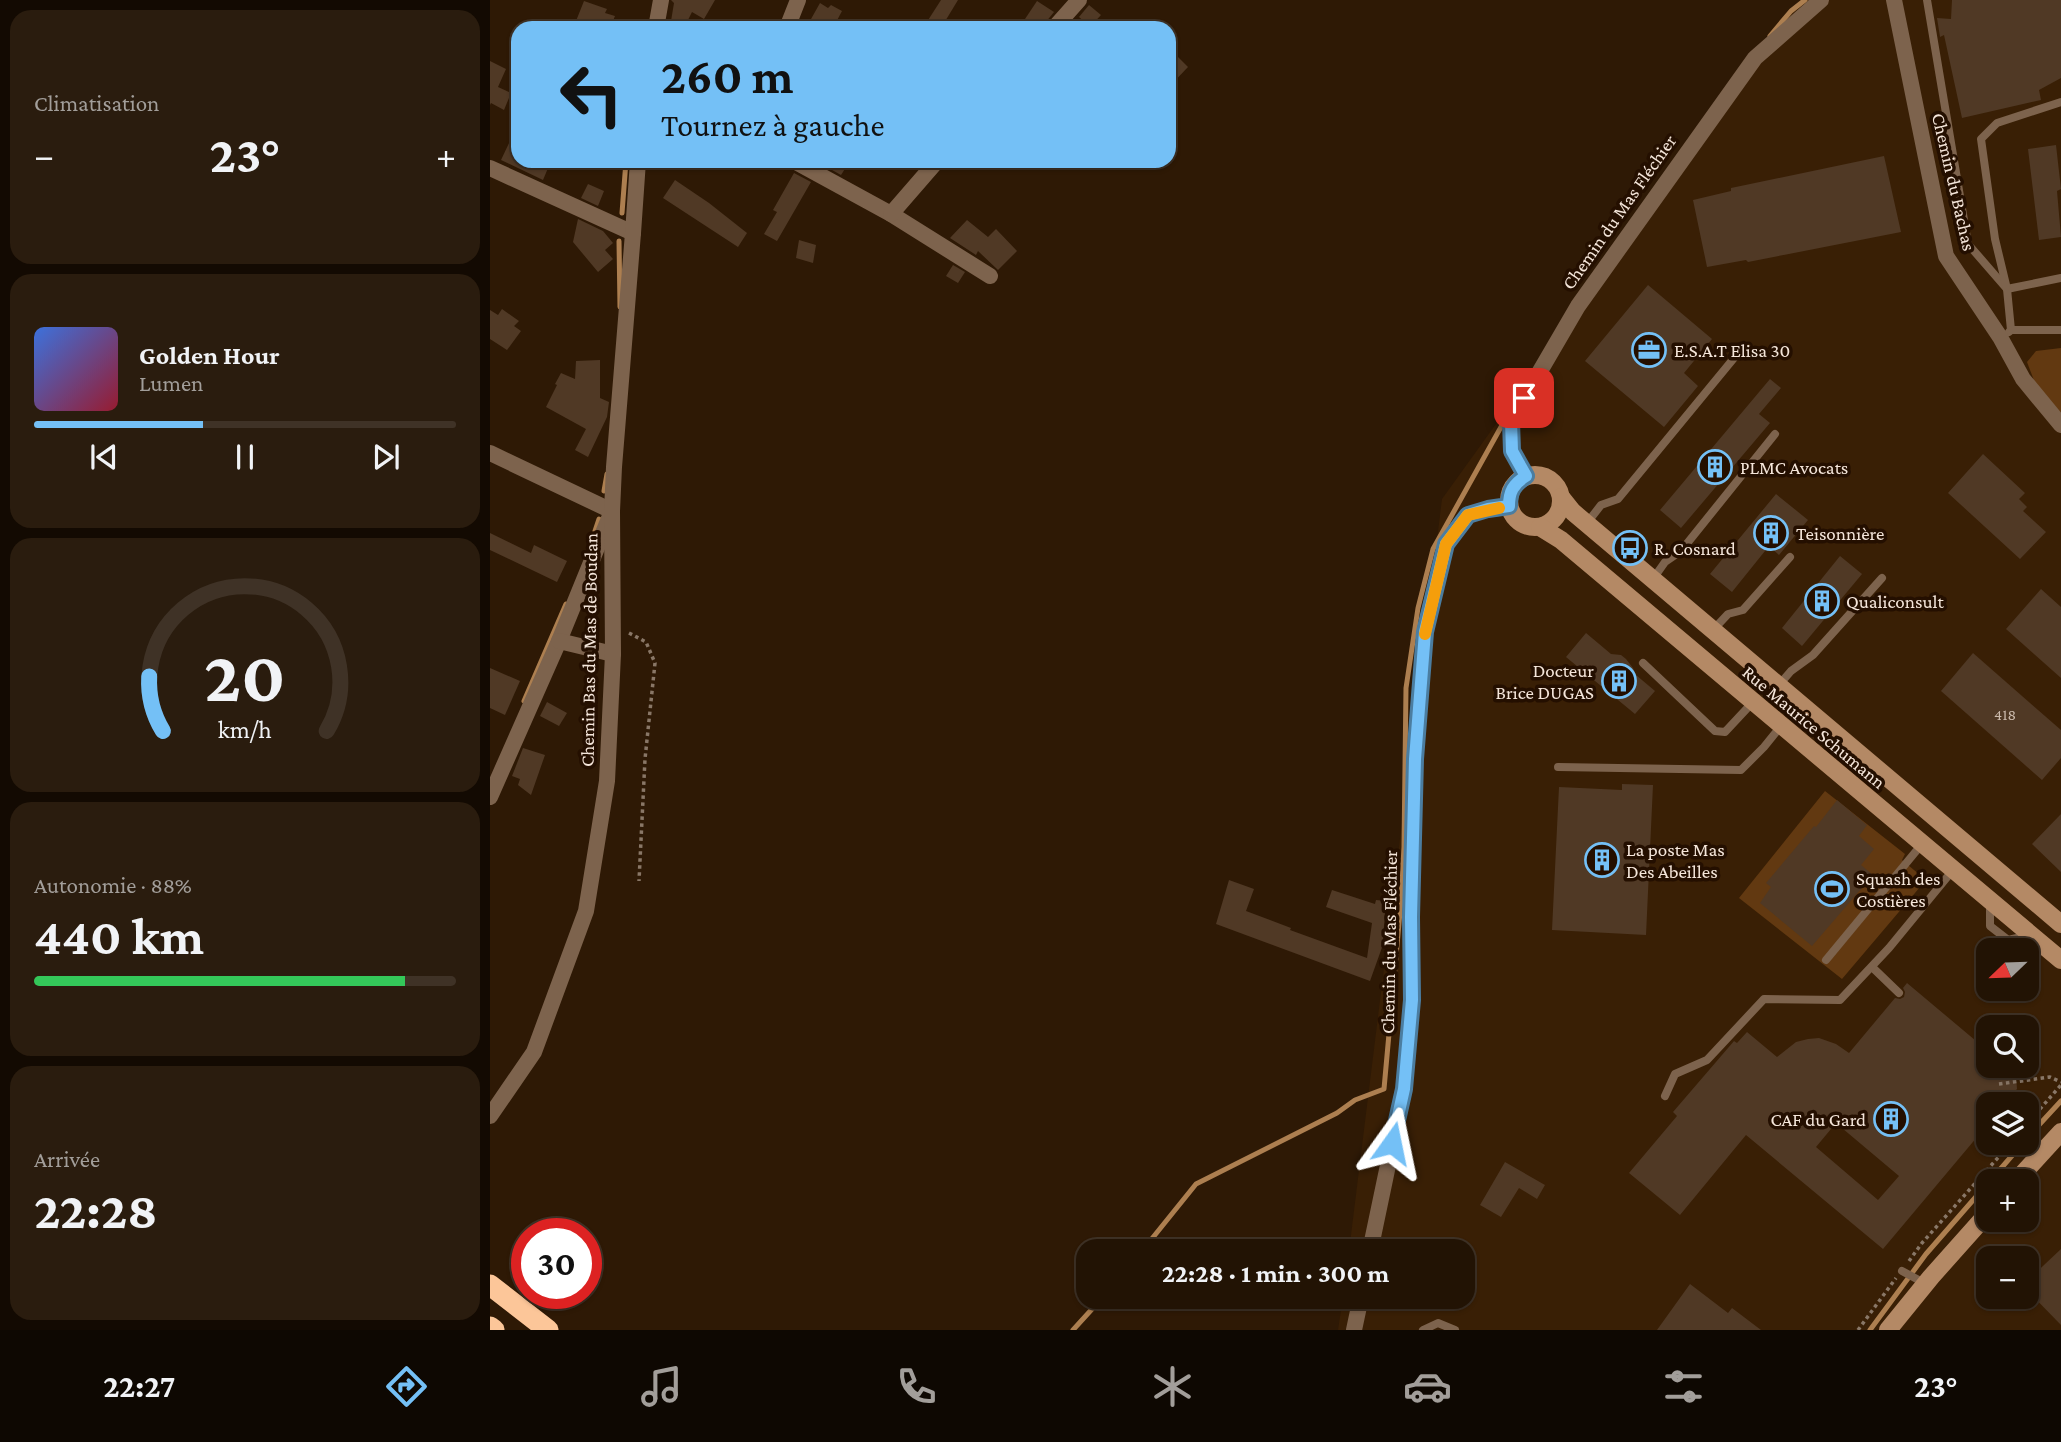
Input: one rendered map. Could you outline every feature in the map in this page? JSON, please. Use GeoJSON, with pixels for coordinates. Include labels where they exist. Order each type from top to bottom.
{"type":"FeatureCollection","features":[{"type":"Feature","properties":{"kind":"highway"},"geometry":{"type":"LineString","coordinates":[[490,1285],[548,1330]]}},
{"type":"Feature","properties":{"kind":"main road"},"geometry":{"type":"LineString","coordinates":[[1541,475],[1550,480],[1561,497],[1558,515],[1547,525],[1540,527],[1520,523],[1509,506],[1512,489],[1526,476],[1541,475]]}},
{"type":"Feature","properties":{"kind":"main road","name":"Rue Maurice Schumann"},"geometry":{"type":"LineString","coordinates":[[1561,497],[1573,512],[2061,925]]}},
{"type":"Feature","properties":{"kind":"main road","name":"Rue Maurice Schumann"},"geometry":{"type":"LineString","coordinates":[[1540,527],[1561,540],[2061,960]]}},
{"type":"Feature","properties":{"kind":"main road"},"geometry":{"type":"LineString","coordinates":[[2027,1169],[2061,1132]]}},
{"type":"Feature","properties":{"kind":"main road"},"geometry":{"type":"LineString","coordinates":[[1888,1330],[1922,1282],[1976,1226]]}},
{"type":"Feature","properties":{"kind":"street"},"geometry":{"type":"LineString","coordinates":[[657,21],[661,0]]}},
{"type":"Feature","properties":{"kind":"street"},"geometry":{"type":"LineString","coordinates":[[790,21],[798,0]]}},
{"type":"Feature","properties":{"kind":"street"},"geometry":{"type":"LineString","coordinates":[[1060,21],[1079,0]]}},
{"type":"Feature","properties":{"kind":"street","name":"Chemin du Mas Fléchier"},"geometry":{"type":"LineString","coordinates":[[1526,476],[1512,451],[1511,421],[1578,306],[1755,58],[1821,0]]}},
{"type":"Feature","properties":{"kind":"street","name":"Chemin du Bachas"},"geometry":{"type":"LineString","coordinates":[[1894,0],[1946,256],[2006,334],[2023,379],[2061,425]]}},
{"type":"Feature","properties":{"kind":"street"},"geometry":{"type":"LineString","coordinates":[[490,168],[634,233]]}},
{"type":"Feature","properties":{"kind":"street","name":"Chemin Bas du Mas de Boudan"},"geometry":{"type":"LineString","coordinates":[[490,1116],[534,1052],[586,911],[607,781],[613,632],[614,467],[638,168]]}},
{"type":"Feature","properties":{"kind":"street"},"geometry":{"type":"LineString","coordinates":[[807,168],[891,214],[990,276]]}},
{"type":"Feature","properties":{"kind":"street"},"geometry":{"type":"LineString","coordinates":[[891,214],[931,168]]}},
{"type":"Feature","properties":{"kind":"street"},"geometry":{"type":"LineString","coordinates":[[490,453],[612,511],[559,641],[490,797]]}},
{"type":"Feature","properties":{"kind":"street","name":"Chemin du Mas Fléchier"},"geometry":{"type":"LineString","coordinates":[[1373,1239],[1404,1089],[1412,1000],[1415,772],[1425,632],[1446,544],[1468,515],[1509,506]]}},
{"type":"Feature","properties":{"kind":"street"},"geometry":{"type":"LineString","coordinates":[[559,641],[612,653]]}},
{"type":"Feature","properties":{"kind":"street"},"geometry":{"type":"LineString","coordinates":[[1354,1330],[1358,1309]]}},
{"type":"Feature","properties":{"kind":"lane"},"geometry":{"type":"LineString","coordinates":[[1927,0],[1968,244],[2007,289]]}},
{"type":"Feature","properties":{"kind":"lane"},"geometry":{"type":"LineString","coordinates":[[2061,102],[1997,123],[1981,139],[1995,239],[2007,289],[2006,334],[2061,330]]}},
{"type":"Feature","properties":{"kind":"lane"},"geometry":{"type":"LineString","coordinates":[[2007,289],[2061,278]]}},
{"type":"Feature","properties":{"kind":"lane"},"geometry":{"type":"LineString","coordinates":[[1586,523],[1601,505],[1618,499],[1739,352]]}},
{"type":"Feature","properties":{"kind":"lane"},"geometry":{"type":"LineString","coordinates":[[1653,579],[1665,562],[1681,551],[1775,434]]}},
{"type":"Feature","properties":{"kind":"lane"},"geometry":{"type":"LineString","coordinates":[[1713,630],[1728,614],[1743,610],[1790,557]]}},
{"type":"Feature","properties":{"kind":"lane"},"geometry":{"type":"LineString","coordinates":[[1779,685],[1791,671],[1813,655],[1882,579]]}},
{"type":"Feature","properties":{"kind":"lane"},"geometry":{"type":"LineString","coordinates":[[1643,663],[1715,731],[1725,732],[1753,702]]}},
{"type":"Feature","properties":{"kind":"lane"},"geometry":{"type":"LineString","coordinates":[[1558,767],[1741,769],[1781,726]]}},
{"type":"Feature","properties":{"kind":"lane"},"geometry":{"type":"LineString","coordinates":[[1826,960],[1922,844]]}},
{"type":"Feature","properties":{"kind":"lane"},"geometry":{"type":"LineString","coordinates":[[1665,1096],[1675,1074],[1707,1060],[1764,999],[1840,1000],[1872,967],[1953,870]]}},
{"type":"Feature","properties":{"kind":"lane"},"geometry":{"type":"LineString","coordinates":[[1872,967],[1899,993]]}},
{"type":"Feature","properties":{"kind":"lane"},"geometry":{"type":"LineString","coordinates":[[1903,1271],[1922,1282]]}},
{"type":"Feature","properties":{"kind":"lane"},"geometry":{"type":"LineString","coordinates":[[1423,1330],[1438,1323],[1455,1330]]}},
{"type":"Feature","properties":{"kind":"path"},"geometry":{"type":"LineString","coordinates":[[613,632],[629,633],[646,642],[655,663],[645,759],[639,881]]}},
{"type":"Feature","properties":{"kind":"path"},"geometry":{"type":"LineString","coordinates":[[1999,1084],[2050,1077],[2061,1083],[2039,1109]]}},
{"type":"Feature","properties":{"kind":"path"},"geometry":{"type":"LineString","coordinates":[[1857,1330],[1922,1243],[2000,1155]]}},
{"type":"Feature","properties":{"kind":"shaded area"},"geometry":{"type":"Polygon","coordinates":[[[1801,0],[2061,0],[2061,1330],[1338,1330],[1341,1309],[1475,1309],[1475,1239],[1350,1239],[1442,499],[1801,0]]]}},
{"type":"Feature","properties":{"kind":"shaded area"},"geometry":{"type":"Polygon","coordinates":[[[2061,348],[2061,413],[2035,383],[2027,362],[2036,351],[2061,348]]]}},
{"type":"Feature","properties":{"kind":"shaded area","name":"Squash des Costières"},"geometry":{"type":"Polygon","coordinates":[[[1825,791],[1905,854],[1902,860],[1926,880],[1842,979],[1739,898],[1825,791]]]}},
{"type":"Feature","properties":{"kind":"building"},"geometry":{"type":"Polygon","coordinates":[[[671,0],[715,0],[704,19],[692,12],[688,21],[671,21],[674,3],[671,0]]]}},
{"type":"Feature","properties":{"kind":"building"},"geometry":{"type":"Polygon","coordinates":[[[941,0],[958,0],[945,21],[928,21],[941,0]]]}},
{"type":"Feature","properties":{"kind":"building"},"geometry":{"type":"Polygon","coordinates":[[[1952,0],[2061,0],[2061,78],[2039,90],[2041,100],[1962,118],[1944,35],[1940,37],[1937,18],[1951,19],[1952,0]]]}},
{"type":"Feature","properties":{"kind":"building"},"geometry":{"type":"Polygon","coordinates":[[[584,1],[607,9],[605,13],[615,16],[613,21],[576,21],[584,1]]]}},
{"type":"Feature","properties":{"kind":"building"},"geometry":{"type":"Polygon","coordinates":[[[1037,1],[1054,12],[1047,21],[1024,21],[1037,1]]]}},
{"type":"Feature","properties":{"kind":"building"},"geometry":{"type":"Polygon","coordinates":[[[820,3],[842,11],[837,21],[810,21],[820,3]]]}},
{"type":"Feature","properties":{"kind":"building"},"geometry":{"type":"Polygon","coordinates":[[[1089,5],[1101,15],[1096,21],[1083,21],[1079,17],[1089,5]]]}},
{"type":"Feature","properties":{"kind":"building"},"geometry":{"type":"Polygon","coordinates":[[[1176,55],[1188,67],[1176,80],[1176,55]]]}},
{"type":"Feature","properties":{"kind":"building"},"geometry":{"type":"Polygon","coordinates":[[[490,61],[506,69],[498,87],[511,93],[504,110],[491,103],[490,105],[490,61]]]}},
{"type":"Feature","properties":{"kind":"building"},"geometry":{"type":"Polygon","coordinates":[[[511,139],[511,165],[501,160],[511,139]]]}},
{"type":"Feature","properties":{"kind":"building"},"geometry":{"type":"Polygon","coordinates":[[[2056,145],[2061,189],[2057,191],[2061,237],[2039,240],[2028,149],[2056,145]]]}},
{"type":"Feature","properties":{"kind":"building"},"geometry":{"type":"Polygon","coordinates":[[[1884,156],[1901,232],[1748,262],[1746,260],[1707,267],[1693,200],[1731,191],[1731,188],[1884,156]]]}},
{"type":"Feature","properties":{"kind":"building"},"geometry":{"type":"Polygon","coordinates":[[[518,168],[548,168],[543,180],[518,168]]]}},
{"type":"Feature","properties":{"kind":"building"},"geometry":{"type":"Polygon","coordinates":[[[828,168],[846,168],[841,175],[828,168]]]}},
{"type":"Feature","properties":{"kind":"building"},"geometry":{"type":"Polygon","coordinates":[[[794,173],[811,182],[777,241],[764,234],[777,212],[773,210],[794,173]]]}},
{"type":"Feature","properties":{"kind":"building"},"geometry":{"type":"Polygon","coordinates":[[[675,180],[747,233],[738,247],[663,198],[675,180]]]}},
{"type":"Feature","properties":{"kind":"building"},"geometry":{"type":"Polygon","coordinates":[[[588,184],[604,191],[598,206],[581,198],[588,184]]]}},
{"type":"Feature","properties":{"kind":"building"},"geometry":{"type":"Polygon","coordinates":[[[578,219],[603,231],[613,243],[605,250],[613,259],[598,272],[573,242],[578,219]]]}},
{"type":"Feature","properties":{"kind":"building"},"geometry":{"type":"Polygon","coordinates":[[[967,220],[988,237],[996,229],[1017,251],[998,270],[978,251],[976,255],[950,238],[967,220]]]}},
{"type":"Feature","properties":{"kind":"building"},"geometry":{"type":"Polygon","coordinates":[[[799,240],[816,245],[813,263],[796,258],[799,240]]]}},
{"type":"Feature","properties":{"kind":"building"},"geometry":{"type":"Polygon","coordinates":[[[953,265],[965,272],[958,283],[946,276],[953,265]]]}},
{"type":"Feature","properties":{"kind":"building","name":"E.S.A.T Elisa 30"},"geometry":{"type":"Polygon","coordinates":[[[1648,285],[1712,339],[1684,373],[1698,386],[1664,427],[1585,361],[1648,285]]]}},
{"type":"Feature","properties":{"kind":"building"},"geometry":{"type":"Polygon","coordinates":[[[502,309],[519,321],[514,326],[521,331],[507,350],[490,339],[490,310],[498,315],[502,309]]]}},
{"type":"Feature","properties":{"kind":"building"},"geometry":{"type":"Polygon","coordinates":[[[600,360],[600,398],[609,402],[607,417],[588,457],[575,450],[586,429],[546,407],[561,373],[575,379],[576,361],[600,360]]]}},
{"type":"Feature","properties":{"kind":"building","name":"PLMC Avocats"},"geometry":{"type":"Polygon","coordinates":[[[1770,379],[1781,388],[1759,414],[1770,423],[1681,528],[1660,510],[1770,379]]]}},
{"type":"Feature","properties":{"kind":"building"},"geometry":{"type":"Polygon","coordinates":[[[1983,454],[2025,493],[2019,499],[2027,507],[2023,511],[2046,532],[2020,559],[1948,493],[1983,454]]]}},
{"type":"Feature","properties":{"kind":"building","name":"Teisonnière"},"geometry":{"type":"Polygon","coordinates":[[[1776,494],[1808,520],[1779,555],[1769,546],[1732,592],[1710,574],[1776,494]]]}},
{"type":"Feature","properties":{"kind":"building"},"geometry":{"type":"Polygon","coordinates":[[[490,533],[531,553],[534,545],[567,561],[557,582],[490,550],[490,533]]]}},
{"type":"Feature","properties":{"kind":"building","name":"Qualiconsult"},"geometry":{"type":"Polygon","coordinates":[[[1840,556],[1862,574],[1802,646],[1782,628],[1840,556]]]}},
{"type":"Feature","properties":{"kind":"building"},"geometry":{"type":"Polygon","coordinates":[[[2041,589],[2061,607],[2061,678],[2006,629],[2041,589]]]}},
{"type":"Feature","properties":{"kind":"building","name":"Docteur Brice DUGAS"},"geometry":{"type":"Polygon","coordinates":[[[1586,633],[1611,654],[1621,655],[1626,659],[1636,675],[1655,691],[1635,714],[1566,657],[1586,633]]]}},
{"type":"Feature","properties":{"kind":"building"},"geometry":{"type":"Polygon","coordinates":[[[1973,653],[2061,730],[2061,758],[2042,780],[1941,691],[1973,653]]]}},
{"type":"Feature","properties":{"kind":"building"},"geometry":{"type":"Polygon","coordinates":[[[490,668],[520,681],[505,715],[490,708],[490,668]]]}},
{"type":"Feature","properties":{"kind":"building"},"geometry":{"type":"Polygon","coordinates":[[[547,702],[567,713],[559,726],[540,716],[547,702]]]}},
{"type":"Feature","properties":{"kind":"building"},"geometry":{"type":"Polygon","coordinates":[[[523,748],[545,755],[531,795],[518,785],[520,779],[512,776],[523,748]]]}},
{"type":"Feature","properties":{"kind":"building","name":"La poste Mas Des Abeilles"},"geometry":{"type":"Polygon","coordinates":[[[1622,784],[1653,785],[1646,935],[1552,930],[1559,787],[1622,790],[1622,784]]]}},
{"type":"Feature","properties":{"kind":"building"},"geometry":{"type":"Polygon","coordinates":[[[1837,800],[1867,825],[1859,836],[1874,849],[1861,865],[1873,875],[1812,946],[1760,903],[1771,887],[1766,883],[1837,800]]]}},
{"type":"Feature","properties":{"kind":"building"},"geometry":{"type":"Polygon","coordinates":[[[2061,814],[2061,872],[2032,844],[2061,814]]]}},
{"type":"Feature","properties":{"kind":"building"},"geometry":{"type":"Polygon","coordinates":[[[1229,880],[1254,889],[1246,911],[1367,958],[1372,923],[1326,907],[1332,890],[1375,904],[1376,900],[1386,901],[1385,939],[1370,981],[1216,924],[1229,880]]]}},
{"type":"Feature","properties":{"kind":"building","name":"CAF du Gard"},"geometry":{"type":"Polygon","coordinates":[[[1907,983],[1976,1041],[1976,1078],[2016,1078],[2017,1089],[2014,1092],[1976,1092],[1976,1138],[1883,1249],[1746,1135],[1680,1215],[1629,1173],[1677,1116],[1673,1112],[1734,1041],[1737,1043],[1747,1032],[1777,1057],[1796,1042],[1819,1038],[1836,1044],[1849,1053],[1895,998],[1904,997],[1903,988],[1907,983]],[[1836,1123],[1816,1147],[1878,1200],[1899,1176],[1836,1123]]]}},
{"type":"Feature","properties":{"kind":"building"},"geometry":{"type":"Polygon","coordinates":[[[1505,1162],[1545,1185],[1537,1199],[1519,1188],[1501,1217],[1480,1205],[1505,1162]]]}},
{"type":"Feature","properties":{"kind":"building"},"geometry":{"type":"Polygon","coordinates":[[[2061,1249],[2061,1325],[2039,1302],[2039,1270],[2061,1249]]]}},
{"type":"Feature","properties":{"kind":"building"},"geometry":{"type":"Polygon","coordinates":[[[1690,1284],[1728,1313],[1732,1308],[1761,1330],[1657,1330],[1690,1284]]]}},
{"type":"Feature","properties":{"kind":"waterway"},"geometry":{"type":"LineString","coordinates":[[1770,36],[1791,11],[1805,0]]}},
{"type":"Feature","properties":{"kind":"waterway"},"geometry":{"type":"LineString","coordinates":[[622,213],[625,168]]}},
{"type":"Feature","properties":{"kind":"waterway"},"geometry":{"type":"LineString","coordinates":[[619,241],[620,307]]}},
{"type":"Feature","properties":{"kind":"waterway"},"geometry":{"type":"LineString","coordinates":[[1152,1239],[1196,1184],[1337,1113],[1355,1100],[1384,1089],[1404,847],[1406,688],[1418,608],[1433,549],[1506,418]]}},
{"type":"Feature","properties":{"kind":"waterway"},"geometry":{"type":"LineString","coordinates":[[604,491],[607,474]]}},
{"type":"Feature","properties":{"kind":"waterway"},"geometry":{"type":"LineString","coordinates":[[592,540],[599,519]]}},
{"type":"Feature","properties":{"kind":"waterway"},"geometry":{"type":"LineString","coordinates":[[524,701],[566,604]]}},
{"type":"Feature","properties":{"kind":"waterway"},"geometry":{"type":"LineString","coordinates":[[2039,1125],[2061,1101]]}},
{"type":"Feature","properties":{"kind":"waterway"},"geometry":{"type":"LineString","coordinates":[[2000,1169],[2013,1155]]}},
{"type":"Feature","properties":{"kind":"waterway"},"geometry":{"type":"LineString","coordinates":[[1870,1330],[1926,1254],[1976,1197]]}},
{"type":"Feature","properties":{"kind":"waterway"},"geometry":{"type":"LineString","coordinates":[[1073,1330],[1092,1309]]}},
{"type":"Feature","properties":{"kind":"slow traffic"},"geometry":{"type":"LineString","coordinates":[[1425,634],[1446,544],[1468,515],[1499,508]]}},
{"type":"Feature","properties":{"kind":"place","name":"E.S.A.T Elisa 30"},"geometry":{"type":"Point","coordinates":[1649,350]}},
{"type":"Feature","properties":{"kind":"place","name":"PLMC Avocats"},"geometry":{"type":"Point","coordinates":[1715,467]}},
{"type":"Feature","properties":{"kind":"place","name":"Teisonnière"},"geometry":{"type":"Point","coordinates":[1771,533]}},
{"type":"Feature","properties":{"kind":"place","name":"R. Cosnard"},"geometry":{"type":"Point","coordinates":[1630,548]}},
{"type":"Feature","properties":{"kind":"place","name":"Qualiconsult"},"geometry":{"type":"Point","coordinates":[1822,601]}},
{"type":"Feature","properties":{"kind":"place","name":"Docteur Brice DUGAS"},"geometry":{"type":"Point","coordinates":[1619,681]}},
{"type":"Feature","properties":{"kind":"place","name":"La poste Mas Des Abeilles"},"geometry":{"type":"Point","coordinates":[1602,860]}},
{"type":"Feature","properties":{"kind":"place","name":"Squash des Costières"},"geometry":{"type":"Point","coordinates":[1832,889]}},
{"type":"Feature","properties":{"kind":"place","name":"CAF du Gard"},"geometry":{"type":"Point","coordinates":[1891,1119]}},
{"type":"Feature","properties":{"kind":"route"},"geometry":{"type":"LineString","coordinates":[[1392,1143],[1404,1089],[1412,1000],[1415,759],[1425,632],[1446,544],[1468,515],[1509,506],[1512,489],[1526,476],[1512,451],[1511,421],[1524,398]]}}]}
